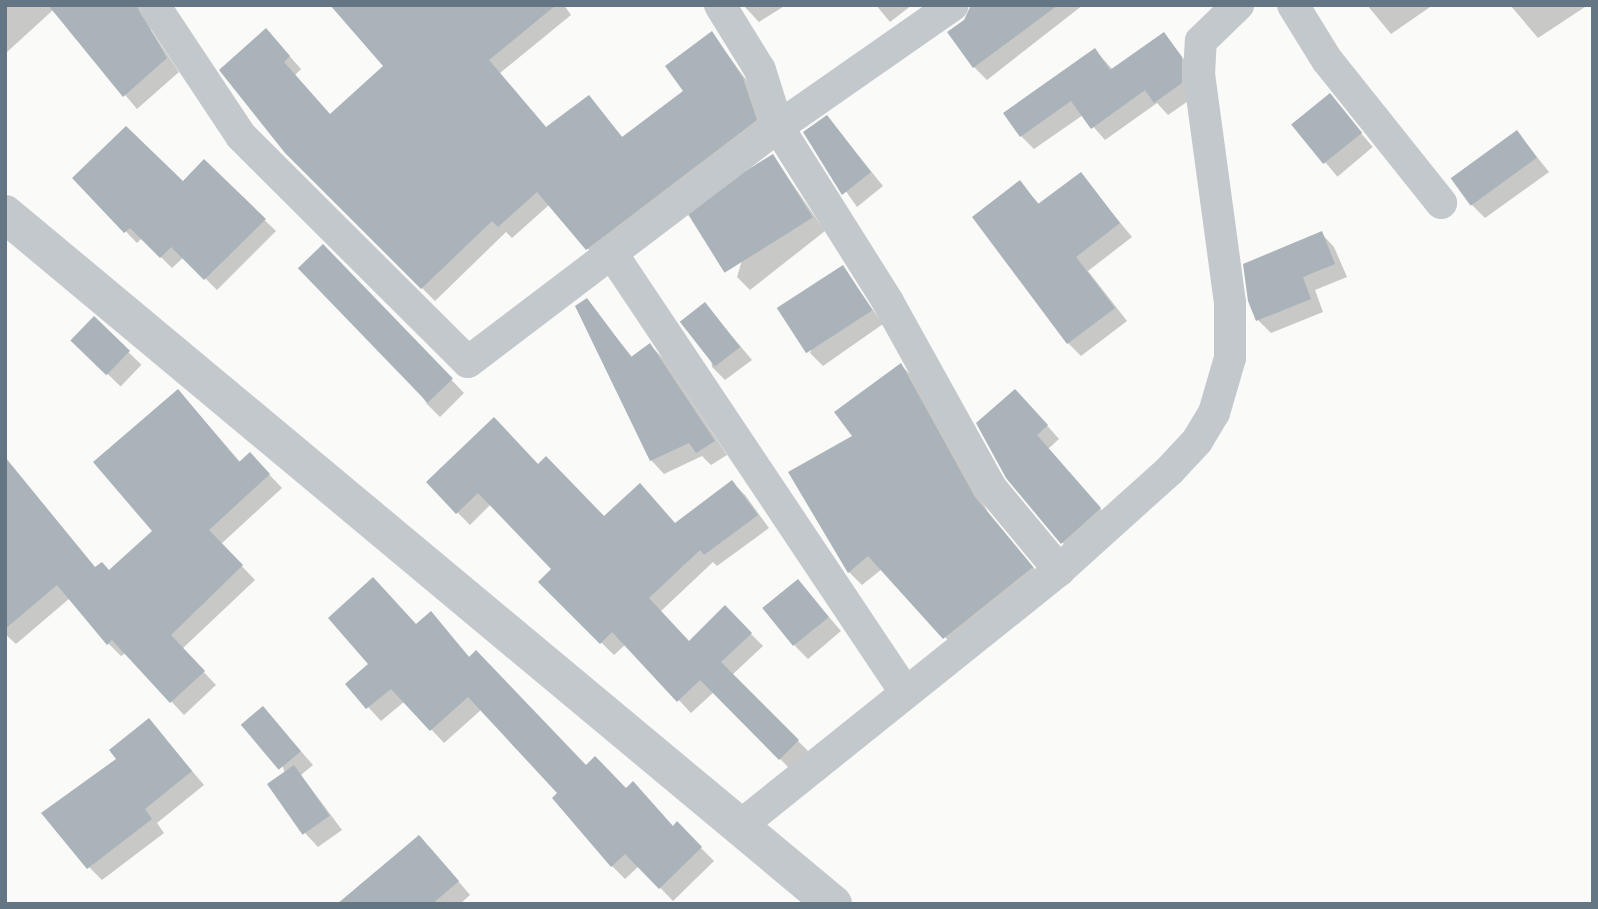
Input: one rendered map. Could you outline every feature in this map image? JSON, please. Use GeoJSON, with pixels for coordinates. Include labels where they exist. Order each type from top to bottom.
{"type":"FeatureCollection","features":[{"type":"Feature","properties":{"kind":"street"},"geometry":{"type":"LineString","coordinates":[[154,5],[241,136],[468,362],[613,255],[778,127],[953,5]]}},
{"type":"Feature","properties":{"kind":"street"},"geometry":{"type":"LineString","coordinates":[[720,5],[760,70],[778,127],[888,302],[991,488],[1059,570]]}},
{"type":"Feature","properties":{"kind":"street"},"geometry":{"type":"LineString","coordinates":[[740,826],[1059,570],[1170,470],[1214,413],[1230,358],[1230,303],[1199,75],[1201,41],[1238,5]]}},
{"type":"Feature","properties":{"kind":"street"},"geometry":{"type":"LineString","coordinates":[[1293,5],[1327,60],[1441,203]]}},
{"type":"Feature","properties":{"kind":"street"},"geometry":{"type":"LineString","coordinates":[[5,214],[833,904]]}},
{"type":"Feature","properties":{"kind":"street"},"geometry":{"type":"LineString","coordinates":[[613,255],[905,692]]}},
{"type":"Feature","properties":{"kind":"building"},"geometry":{"type":"Polygon","coordinates":[[[48,5],[136,5],[167,58],[123,97],[48,5]]]}},
{"type":"Feature","properties":{"kind":"building"},"geometry":{"type":"Polygon","coordinates":[[[330,5],[556,5],[489,60],[546,127],[589,95],[622,137],[683,91],[665,66],[712,31],[743,78],[757,120],[586,250],[537,192],[498,227],[492,221],[421,289],[285,153],[219,70],[266,28],[290,56],[284,62],[330,114],[383,66],[330,5]]]}},
{"type":"Feature","properties":{"kind":"building"},"geometry":{"type":"Polygon","coordinates":[[[971,5],[1058,5],[973,68],[947,32],[964,20],[971,5]]]}},
{"type":"Feature","properties":{"kind":"building"},"geometry":{"type":"Polygon","coordinates":[[[1164,32],[1182,57],[1182,83],[1154,103],[1145,90],[1091,129],[1071,101],[1020,137],[1003,113],[1095,48],[1110,70],[1164,32]]]}},
{"type":"Feature","properties":{"kind":"building"},"geometry":{"type":"Polygon","coordinates":[[[1330,93],[1362,133],[1323,164],[1291,124],[1330,93]]]}},
{"type":"Feature","properties":{"kind":"building"},"geometry":{"type":"Polygon","coordinates":[[[827,115],[871,172],[842,195],[803,132],[827,115]]]}},
{"type":"Feature","properties":{"kind":"building"},"geometry":{"type":"Polygon","coordinates":[[[126,126],[183,181],[204,159],[266,219],[204,280],[171,247],[160,258],[130,228],[124,233],[72,178],[126,126]]]}},
{"type":"Feature","properties":{"kind":"building"},"geometry":{"type":"Polygon","coordinates":[[[1517,130],[1537,158],[1471,206],[1451,178],[1517,130]]]}},
{"type":"Feature","properties":{"kind":"building"},"geometry":{"type":"Polygon","coordinates":[[[773,154],[813,218],[725,273],[685,209],[773,154]]]}},
{"type":"Feature","properties":{"kind":"building"},"geometry":{"type":"Polygon","coordinates":[[[1081,172],[1120,223],[1076,257],[1115,308],[1067,344],[972,217],[1020,180],[1038,204],[1081,172]]]}},
{"type":"Feature","properties":{"kind":"building"},"geometry":{"type":"Polygon","coordinates":[[[1322,231],[1335,264],[1303,277],[1311,299],[1256,321],[1248,301],[1243,264],[1322,231]]]}},
{"type":"Feature","properties":{"kind":"building"},"geometry":{"type":"Polygon","coordinates":[[[323,244],[453,379],[428,403],[298,268],[323,244]]]}},
{"type":"Feature","properties":{"kind":"building"},"geometry":{"type":"Polygon","coordinates":[[[843,265],[872,310],[806,353],[777,308],[843,265]]]}},
{"type":"Feature","properties":{"kind":"building"},"geometry":{"type":"Polygon","coordinates":[[[587,298],[631,357],[650,343],[715,441],[696,453],[689,443],[650,461],[575,306],[587,298]]]}},
{"type":"Feature","properties":{"kind":"building"},"geometry":{"type":"Polygon","coordinates":[[[705,302],[740,347],[715,367],[680,322],[705,302]]]}},
{"type":"Feature","properties":{"kind":"building"},"geometry":{"type":"Polygon","coordinates":[[[94,316],[130,351],[106,375],[70,340],[94,316]]]}},
{"type":"Feature","properties":{"kind":"building"},"geometry":{"type":"Polygon","coordinates":[[[901,363],[975,497],[1033,567],[943,639],[868,556],[848,573],[788,472],[852,436],[834,412],[901,363]]]}},
{"type":"Feature","properties":{"kind":"building"},"geometry":{"type":"Polygon","coordinates":[[[178,389],[239,462],[250,452],[270,474],[209,530],[243,565],[171,635],[205,671],[170,703],[112,640],[107,645],[57,585],[5,629],[5,457],[95,567],[102,562],[109,570],[152,531],[93,462],[178,389]]]}},
{"type":"Feature","properties":{"kind":"building"},"geometry":{"type":"Polygon","coordinates":[[[1015,389],[1048,425],[1037,435],[1101,508],[1061,544],[1006,478],[976,423],[1015,389]]]}},
{"type":"Feature","properties":{"kind":"building"},"geometry":{"type":"Polygon","coordinates":[[[494,417],[538,464],[546,456],[604,516],[640,483],[675,523],[732,480],[758,515],[704,555],[700,550],[649,598],[689,641],[725,605],[752,633],[721,662],[799,740],[779,760],[700,680],[677,702],[612,632],[600,644],[538,582],[551,569],[478,493],[456,514],[426,482],[494,417]]]}},
{"type":"Feature","properties":{"kind":"building"},"geometry":{"type":"Polygon","coordinates":[[[373,577],[416,624],[431,611],[469,657],[476,650],[586,765],[595,756],[626,788],[633,781],[673,826],[677,821],[702,847],[659,889],[625,854],[611,867],[552,798],[557,793],[468,697],[430,731],[391,689],[366,709],[345,684],[368,664],[328,618],[373,577]]]}},
{"type":"Feature","properties":{"kind":"building"},"geometry":{"type":"Polygon","coordinates":[[[798,579],[829,617],[793,646],[762,608],[798,579]]]}},
{"type":"Feature","properties":{"kind":"building"},"geometry":{"type":"Polygon","coordinates":[[[263,706],[301,751],[279,770],[241,725],[263,706]]]}},
{"type":"Feature","properties":{"kind":"building"},"geometry":{"type":"Polygon","coordinates":[[[149,718],[192,771],[145,809],[152,819],[87,869],[41,813],[116,759],[109,750],[149,718]]]}},
{"type":"Feature","properties":{"kind":"building"},"geometry":{"type":"Polygon","coordinates":[[[294,765],[330,816],[303,835],[267,784],[294,765]]]}},
{"type":"Feature","properties":{"kind":"building"},"geometry":{"type":"Polygon","coordinates":[[[419,835],[459,881],[432,904],[337,904],[419,835]]]}}]}
